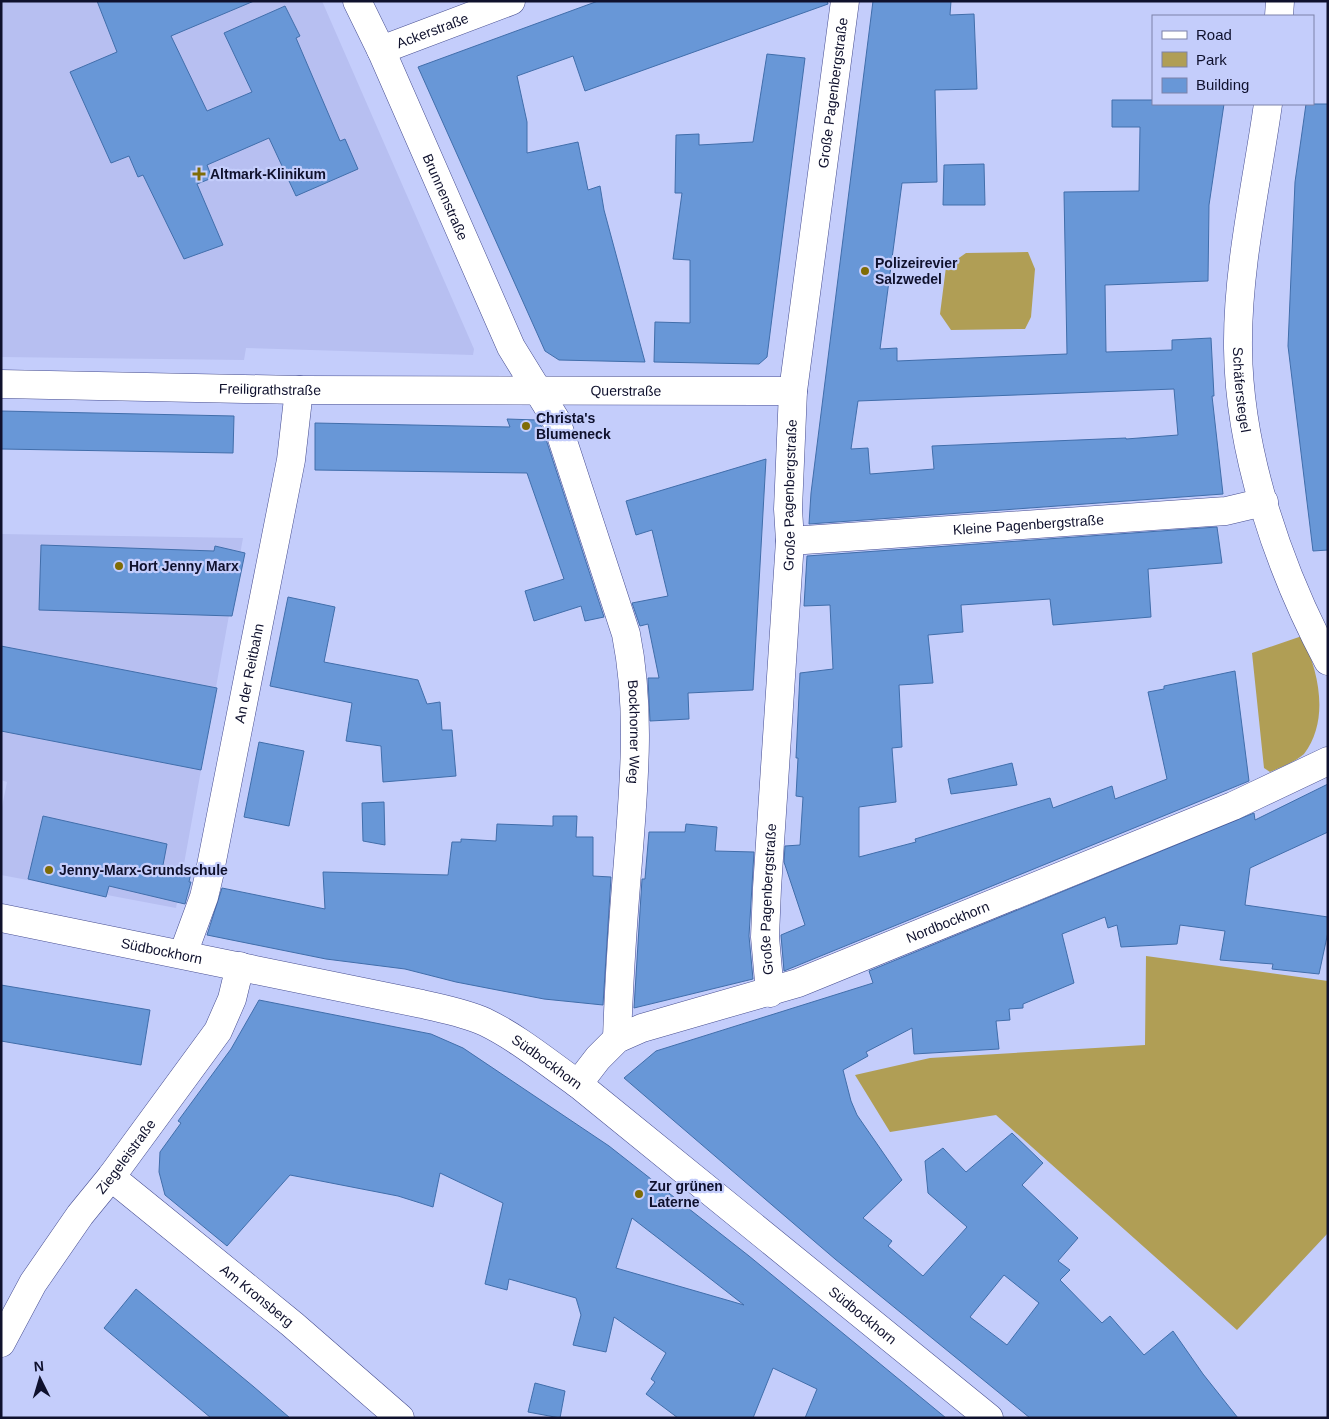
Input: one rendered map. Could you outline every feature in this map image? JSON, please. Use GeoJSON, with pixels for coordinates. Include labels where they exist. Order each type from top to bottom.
{"type":"FeatureCollection","features":[{"type":"Feature","properties":{"kind":"street","name":"Brunnenstraße"},"geometry":{"type":"LineString","coordinates":[[357,1],[381,50],[511,347],[538,391]]}},
{"type":"Feature","properties":{"kind":"street","name":"Ackerstraße"},"geometry":{"type":"LineString","coordinates":[[381,50],[511,1]]}},
{"type":"Feature","properties":{"kind":"street","name":"Große Pagenbergstraße"},"geometry":{"type":"LineString","coordinates":[[770,993],[765,937],[790,542],[788,509],[793,391],[845,1]]}},
{"type":"Feature","properties":{"kind":"street"},"geometry":{"type":"LineString","coordinates":[[1279,15],[1280,1]]}},
{"type":"Feature","properties":{"kind":"street","name":"Schäferstegel"},"geometry":{"type":"LineString","coordinates":[[1268,105],[1245,262],[1238,347],[1244,414],[1251,453],[1264,502],[1296,592],[1328,661]]}},
{"type":"Feature","properties":{"kind":"street","name":"Freiligrathstraße"},"geometry":{"type":"LineString","coordinates":[[1,384],[299,390],[538,391]]}},
{"type":"Feature","properties":{"kind":"street","name":"An der Reitbahn"},"geometry":{"type":"LineString","coordinates":[[183,954],[204,897],[209,876],[291,460],[299,390]]}},
{"type":"Feature","properties":{"kind":"street","name":"Querstraße"},"geometry":{"type":"LineString","coordinates":[[538,391],[793,391]]}},
{"type":"Feature","properties":{"kind":"street","name":"Bockhorner Weg"},"geometry":{"type":"LineString","coordinates":[[538,391],[556,420],[572,462],[626,634],[634,694],[637,748],[620,966],[617,1039]]}},
{"type":"Feature","properties":{"kind":"street","name":"Kleine Pagenbergstraße"},"geometry":{"type":"LineString","coordinates":[[790,542],[1226,511],[1264,502]]}},
{"type":"Feature","properties":{"kind":"street","name":"Nordbockhorn"},"geometry":{"type":"LineString","coordinates":[[578,1084],[598,1058],[617,1039],[642,1028],[770,993],[833,970],[1233,806],[1328,761]]}},
{"type":"Feature","properties":{"kind":"street","name":"Südbockhorn"},"geometry":{"type":"LineString","coordinates":[[1,918],[453,1011],[485,1022],[506,1034],[578,1084],[989,1418]]}},
{"type":"Feature","properties":{"kind":"street","name":"Ziegeleistraße"},"geometry":{"type":"LineString","coordinates":[[1,1343],[33,1283],[80,1215],[111,1177],[218,1031],[232,999],[240,966]]}},
{"type":"Feature","properties":{"kind":"street","name":"Am Kronsberg"},"geometry":{"type":"LineString","coordinates":[[111,1177],[292,1324],[400,1418]]}},
{"type":"Feature","properties":{"kind":"shaded area","name":"Altmark-Klinikum"},"geometry":{"type":"Polygon","coordinates":[[[1,1],[322,1],[474,349],[473,355],[246,348],[244,360],[1,357],[1,1]]]}},
{"type":"Feature","properties":{"kind":"shaded area"},"geometry":{"type":"Polygon","coordinates":[[[1,534],[243,538],[176,908],[1,875],[1,812],[7,782],[1,780],[1,534]]]}},
{"type":"Feature","properties":{"kind":"green space"},"geometry":{"type":"Polygon","coordinates":[[[1028,252],[1035,269],[1031,317],[1025,329],[951,330],[940,314],[946,267],[966,253],[1028,252]]]}},
{"type":"Feature","properties":{"kind":"green space"},"geometry":{"type":"Polygon","coordinates":[[[1302,636],[1317,682],[1319,712],[1317,727],[1312,741],[1304,754],[1270,772],[1264,768],[1252,653],[1302,636]]]}},
{"type":"Feature","properties":{"kind":"green space"},"geometry":{"type":"Polygon","coordinates":[[[1146,956],[1328,981],[1328,1233],[1237,1330],[996,1115],[890,1132],[855,1075],[930,1058],[1145,1045],[1146,956]]]}},
{"type":"Feature","properties":{"kind":"building"},"geometry":{"type":"Polygon","coordinates":[[[97,1],[254,1],[171,36],[207,111],[252,92],[224,33],[285,6],[300,36],[296,38],[340,141],[345,139],[358,169],[296,196],[269,138],[207,165],[212,178],[197,184],[223,245],[184,259],[143,175],[138,177],[129,156],[111,163],[70,72],[117,52],[97,1]]]}},
{"type":"Feature","properties":{"kind":"building"},"geometry":{"type":"Polygon","coordinates":[[[598,1],[827,1],[828,4],[585,91],[573,56],[517,76],[527,122],[527,153],[578,142],[588,190],[600,186],[604,210],[645,362],[559,360],[545,351],[418,67],[598,1]]]}},
{"type":"Feature","properties":{"kind":"building"},"geometry":{"type":"Polygon","coordinates":[[[873,1],[951,1],[950,15],[974,14],[977,89],[935,90],[937,182],[902,183],[880,349],[897,348],[897,361],[1067,354],[1064,192],[1139,191],[1140,127],[1112,127],[1112,100],[1152,100],[1152,105],[1224,105],[1209,205],[1208,281],[1105,285],[1106,352],[1172,350],[1172,340],[1211,338],[1214,396],[1212,396],[1223,494],[809,524],[811,493],[873,1]],[[1174,389],[858,401],[851,449],[868,448],[870,474],[934,469],[932,446],[1126,439],[1178,435],[1174,389]]]}},
{"type":"Feature","properties":{"kind":"building"},"geometry":{"type":"Polygon","coordinates":[[[767,54],[805,58],[767,357],[759,364],[654,362],[655,322],[690,323],[690,260],[673,259],[682,193],[675,193],[676,135],[699,134],[699,145],[753,142],[767,54]]]}},
{"type":"Feature","properties":{"kind":"building"},"geometry":{"type":"Polygon","coordinates":[[[1328,104],[1328,550],[1313,551],[1288,346],[1295,182],[1306,105],[1328,104]]]}},
{"type":"Feature","properties":{"kind":"building"},"geometry":{"type":"Polygon","coordinates":[[[984,164],[985,205],[943,205],[944,165],[984,164]]]}},
{"type":"Feature","properties":{"kind":"building"},"geometry":{"type":"Polygon","coordinates":[[[1,411],[234,416],[233,453],[1,449],[1,411]]]}},
{"type":"Feature","properties":{"kind":"building"},"geometry":{"type":"Polygon","coordinates":[[[507,419],[537,420],[542,427],[604,617],[585,621],[581,606],[534,621],[525,591],[564,579],[527,473],[315,470],[315,423],[510,427],[507,419]]]}},
{"type":"Feature","properties":{"kind":"building"},"geometry":{"type":"Polygon","coordinates":[[[766,459],[753,690],[688,693],[689,719],[650,721],[648,678],[659,678],[648,624],[640,626],[632,603],[668,596],[652,530],[636,535],[626,501],[766,459]]]}},
{"type":"Feature","properties":{"kind":"building"},"geometry":{"type":"Polygon","coordinates":[[[1217,527],[1222,563],[1148,569],[1151,617],[1053,625],[1050,599],[961,605],[963,632],[928,635],[933,683],[899,685],[902,747],[892,748],[896,802],[859,807],[859,857],[916,842],[915,839],[1050,798],[1053,808],[1112,786],[1115,799],[1167,779],[1148,692],[1164,689],[1164,686],[1235,671],[1249,781],[784,971],[781,935],[805,925],[784,862],[785,846],[800,845],[803,797],[796,796],[798,758],[796,758],[800,673],[833,669],[830,605],[804,606],[807,556],[1217,527]]]}},
{"type":"Feature","properties":{"kind":"building","name":"Hort Jenny Marx"},"geometry":{"type":"Polygon","coordinates":[[[41,545],[214,551],[215,546],[245,553],[232,616],[39,610],[41,545]]]}},
{"type":"Feature","properties":{"kind":"building"},"geometry":{"type":"Polygon","coordinates":[[[288,597],[335,607],[324,662],[418,680],[427,704],[440,702],[442,730],[452,730],[456,776],[383,782],[381,746],[346,741],[352,703],[270,686],[288,597]]]}},
{"type":"Feature","properties":{"kind":"building"},"geometry":{"type":"Polygon","coordinates":[[[1,646],[217,688],[201,770],[1,731],[1,646]]]}},
{"type":"Feature","properties":{"kind":"building"},"geometry":{"type":"Polygon","coordinates":[[[259,742],[304,751],[289,826],[244,817],[259,742]]]}},
{"type":"Feature","properties":{"kind":"building"},"geometry":{"type":"Polygon","coordinates":[[[1012,763],[1017,785],[951,794],[948,779],[1012,763]]]}},
{"type":"Feature","properties":{"kind":"building"},"geometry":{"type":"Polygon","coordinates":[[[1328,784],[1328,832],[1250,868],[1245,905],[1328,917],[1328,932],[1319,974],[1272,969],[1273,964],[1220,960],[1225,931],[1180,925],[1177,944],[1121,947],[1117,925],[1108,928],[1105,917],[1062,934],[1074,983],[1023,1004],[1023,1008],[1009,1009],[1010,1020],[996,1021],[999,1049],[914,1054],[912,1028],[866,1052],[868,1056],[843,1070],[851,1101],[857,1115],[902,1180],[863,1218],[892,1241],[888,1246],[923,1276],[967,1227],[928,1193],[925,1161],[943,1148],[966,1172],[1012,1133],[1043,1163],[1022,1185],[1078,1238],[1058,1261],[1070,1270],[1060,1280],[1102,1323],[1110,1316],[1144,1355],[1173,1331],[1203,1374],[1238,1418],[1030,1418],[835,1259],[624,1078],[656,1051],[873,983],[869,971],[1254,813],[1255,820],[1328,784]],[[1004,1275],[970,1317],[1007,1345],[1039,1303],[1004,1275]]]}},
{"type":"Feature","properties":{"kind":"building"},"geometry":{"type":"Polygon","coordinates":[[[384,802],[385,845],[363,841],[362,803],[384,802]]]}},
{"type":"Feature","properties":{"kind":"building"},"geometry":{"type":"Polygon","coordinates":[[[43,816],[167,844],[163,865],[191,872],[189,882],[191,882],[185,904],[109,886],[106,897],[28,879],[43,816]]]}},
{"type":"Feature","properties":{"kind":"building"},"geometry":{"type":"Polygon","coordinates":[[[553,816],[577,816],[576,837],[593,837],[593,876],[611,877],[603,1005],[544,999],[456,982],[405,969],[326,959],[207,935],[222,888],[325,909],[323,872],[448,875],[452,842],[461,842],[461,839],[496,841],[497,824],[553,826],[553,816]]]}},
{"type":"Feature","properties":{"kind":"building"},"geometry":{"type":"Polygon","coordinates":[[[686,824],[717,827],[715,851],[754,852],[749,936],[753,979],[634,1008],[642,879],[645,879],[649,832],[685,832],[686,824]]]}},
{"type":"Feature","properties":{"kind":"building"},"geometry":{"type":"Polygon","coordinates":[[[1,985],[150,1010],[141,1065],[1,1041],[1,985]]]}},
{"type":"Feature","properties":{"kind":"building"},"geometry":{"type":"Polygon","coordinates":[[[259,1000],[431,1034],[463,1048],[609,1146],[749,1256],[946,1418],[805,1418],[817,1389],[773,1368],[753,1418],[678,1418],[646,1394],[655,1382],[651,1379],[666,1353],[614,1317],[606,1352],[573,1345],[581,1315],[576,1298],[509,1279],[507,1290],[485,1284],[503,1203],[440,1173],[433,1207],[398,1196],[290,1175],[227,1246],[165,1195],[159,1172],[160,1152],[181,1123],[178,1121],[231,1049],[259,1000]],[[632,1218],[616,1268],[744,1305],[632,1218]]]}},
{"type":"Feature","properties":{"kind":"building"},"geometry":{"type":"Polygon","coordinates":[[[136,1289],[290,1418],[211,1418],[104,1328],[136,1289]]]}},
{"type":"Feature","properties":{"kind":"building"},"geometry":{"type":"Polygon","coordinates":[[[535,1383],[565,1391],[560,1418],[528,1412],[535,1383]]]}},
{"type":"Feature","properties":{"kind":"place","name":"Altmark-Klinikum"},"geometry":{"type":"Point","coordinates":[199,174]}},
{"type":"Feature","properties":{"kind":"place","name":"Polizeirevier Salzwedel"},"geometry":{"type":"Point","coordinates":[865,271]}},
{"type":"Feature","properties":{"kind":"place","name":"Christa's Blumeneck"},"geometry":{"type":"Point","coordinates":[526,426]}},
{"type":"Feature","properties":{"kind":"place","name":"Hort Jenny Marx"},"geometry":{"type":"Point","coordinates":[119,566]}},
{"type":"Feature","properties":{"kind":"place","name":"Jenny-Marx-Grundschule"},"geometry":{"type":"Point","coordinates":[49,870]}},
{"type":"Feature","properties":{"kind":"place","name":"Zur grünen Laterne"},"geometry":{"type":"Point","coordinates":[639,1194]}}]}
